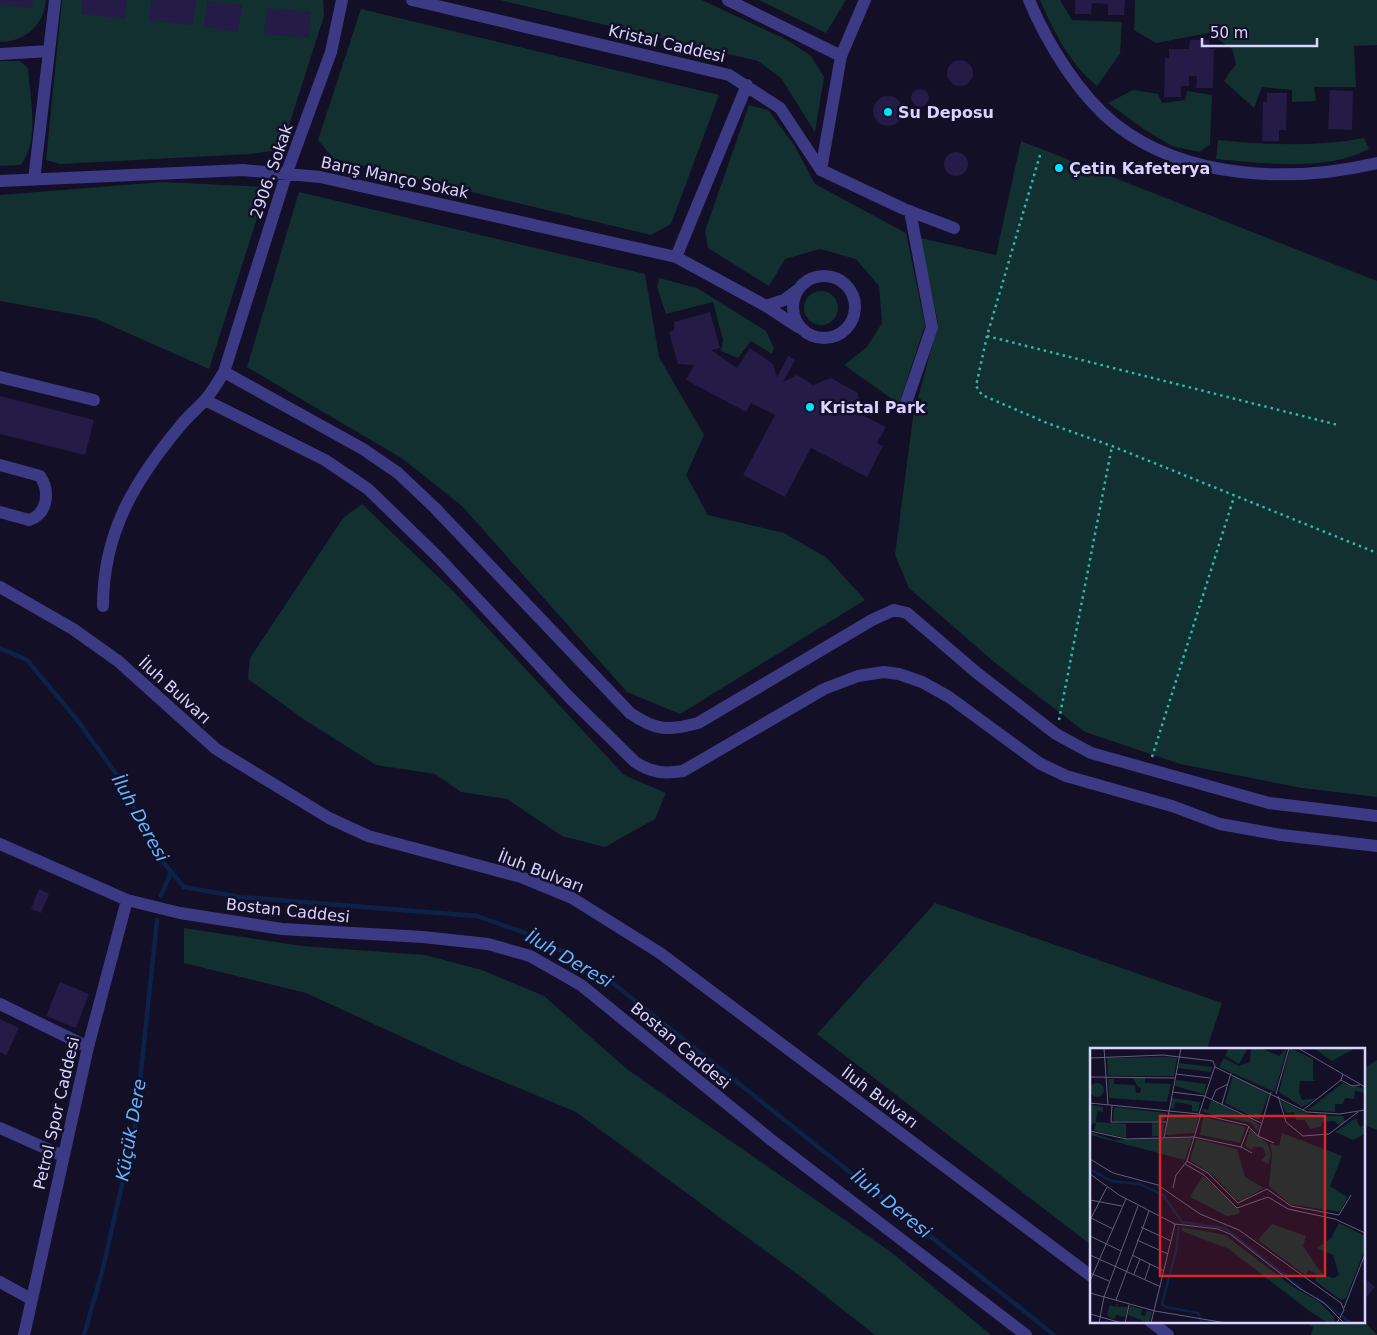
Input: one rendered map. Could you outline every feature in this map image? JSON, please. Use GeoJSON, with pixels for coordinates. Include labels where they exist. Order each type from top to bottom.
{"type":"FeatureCollection","features":[{"type":"Feature","properties":{"kind":"street"},"geometry":{"type":"LineString","coordinates":[[34,180],[54,0]]}},
{"type":"Feature","properties":{"kind":"street","name":"2906. Sokak"},"geometry":{"type":"LineString","coordinates":[[104,606],[104,580],[110,549],[129,497],[156,456],[205,400],[224,372],[286,172],[331,52],[342,0]]}},
{"type":"Feature","properties":{"kind":"street","name":"Kristal Caddesi"},"geometry":{"type":"LineString","coordinates":[[412,0],[729,74],[780,108],[820,170]]}},
{"type":"Feature","properties":{"kind":"street"},"geometry":{"type":"LineString","coordinates":[[728,0],[841,56]]}},
{"type":"Feature","properties":{"kind":"street"},"geometry":{"type":"LineString","coordinates":[[865,0],[841,56],[820,170],[910,211],[954,228]]}},
{"type":"Feature","properties":{"kind":"street"},"geometry":{"type":"LineString","coordinates":[[1029,0],[1055,54],[1088,95],[1114,123],[1152,148],[1192,163],[1243,171],[1293,174],[1343,171],[1377,163]]}},
{"type":"Feature","properties":{"kind":"street"},"geometry":{"type":"LineString","coordinates":[[0,54],[49,51]]}},
{"type":"Feature","properties":{"kind":"street"},"geometry":{"type":"LineString","coordinates":[[676,258],[747,85]]}},
{"type":"Feature","properties":{"kind":"street","name":"Barış Manço Sokak"},"geometry":{"type":"LineString","coordinates":[[0,181],[243,170],[286,172],[330,179],[676,258],[766,306],[803,330]]}},
{"type":"Feature","properties":{"kind":"street"},"geometry":{"type":"LineString","coordinates":[[906,403],[932,327],[910,211]]}},
{"type":"Feature","properties":{"kind":"street"},"geometry":{"type":"LineString","coordinates":[[766,306],[784,300],[811,278],[830,276],[847,285],[855,303],[855,314],[843,332],[834,337],[812,336],[796,322],[793,311],[796,291]]}},
{"type":"Feature","properties":{"kind":"street"},"geometry":{"type":"LineString","coordinates":[[224,372],[364,448],[398,473],[434,508],[630,713],[649,725],[665,729],[698,723],[872,620],[894,610],[907,613],[977,673],[1056,734],[1091,753],[1268,803],[1377,816]]}},
{"type":"Feature","properties":{"kind":"street"},"geometry":{"type":"LineString","coordinates":[[0,377],[94,400]]}},
{"type":"Feature","properties":{"kind":"street"},"geometry":{"type":"LineString","coordinates":[[205,400],[325,460],[368,489],[439,558],[569,697],[635,762],[655,772],[668,774],[683,771],[824,689],[858,676],[884,672],[899,674],[922,682],[948,697],[1039,763],[1066,776],[1172,806],[1220,824],[1281,835],[1377,846]]}},
{"type":"Feature","properties":{"kind":"street"},"geometry":{"type":"LineString","coordinates":[[0,465],[40,476],[45,485],[47,495],[42,510],[34,519],[29,520],[0,512]]}},
{"type":"Feature","properties":{"kind":"street","name":"İluh Bulvarı"},"geometry":{"type":"LineString","coordinates":[[0,587],[73,629],[118,661],[216,749],[329,818],[368,836],[530,881],[572,898],[660,953],[1090,1275]]}},
{"type":"Feature","properties":{"kind":"street","name":"Bostan Caddesi"},"geometry":{"type":"LineString","coordinates":[[0,844],[127,900],[180,913],[282,929],[432,938],[488,944],[530,956],[581,985],[770,1139],[1026,1335]]}},
{"type":"Feature","properties":{"kind":"street","name":"Petrol Spor Caddesi"},"geometry":{"type":"LineString","coordinates":[[24,1335],[62,1156],[88,1047],[127,900]]}},
{"type":"Feature","properties":{"kind":"street"},"geometry":{"type":"LineString","coordinates":[[0,1004],[88,1047]]}},
{"type":"Feature","properties":{"kind":"street"},"geometry":{"type":"LineString","coordinates":[[0,1128],[62,1156]]}},
{"type":"Feature","properties":{"kind":"street"},"geometry":{"type":"LineString","coordinates":[[0,1282],[31,1299]]}},
{"type":"Feature","properties":{"kind":"street"},"geometry":{"type":"LineString","coordinates":[[1151,1322],[1168,1335]]}},
{"type":"Feature","properties":{"kind":"path"},"geometry":{"type":"LineString","coordinates":[[1040,155],[987,336],[976,386],[982,395],[1047,423],[1112,446],[1234,497],[1377,553]]}},
{"type":"Feature","properties":{"kind":"path"},"geometry":{"type":"LineString","coordinates":[[987,336],[1338,425]]}},
{"type":"Feature","properties":{"kind":"path"},"geometry":{"type":"LineString","coordinates":[[1056,734],[1112,446]]}},
{"type":"Feature","properties":{"kind":"path"},"geometry":{"type":"LineString","coordinates":[[1148,770],[1234,497]]}},
{"type":"Feature","properties":{"kind":"green space"},"geometry":{"type":"Polygon","coordinates":[[[0,0],[46,0],[41,17],[32,30],[17,39],[0,42],[0,0]]]}},
{"type":"Feature","properties":{"kind":"green space"},"geometry":{"type":"Polygon","coordinates":[[[62,0],[323,0],[324,16],[284,141],[272,151],[251,154],[60,164],[46,160],[62,0]]]}},
{"type":"Feature","properties":{"kind":"green space"},"geometry":{"type":"Polygon","coordinates":[[[500,0],[702,0],[787,40],[811,56],[824,77],[815,132],[781,78],[758,61],[500,0]]]}},
{"type":"Feature","properties":{"kind":"green space"},"geometry":{"type":"Polygon","coordinates":[[[759,0],[846,0],[826,33],[759,0]]]}},
{"type":"Feature","properties":{"kind":"green space"},"geometry":{"type":"Polygon","coordinates":[[[1040,0],[1060,0],[1072,20],[1122,22],[1120,54],[1097,86],[1070,57],[1040,0]]]}},
{"type":"Feature","properties":{"kind":"green space"},"geometry":{"type":"Polygon","coordinates":[[[1135,0],[1377,0],[1377,45],[1354,46],[1356,87],[1314,87],[1316,101],[1292,102],[1292,90],[1262,87],[1254,108],[1224,81],[1236,64],[1232,49],[1209,33],[1156,43],[1134,30],[1135,0]]]}},
{"type":"Feature","properties":{"kind":"green space"},"geometry":{"type":"Polygon","coordinates":[[[361,9],[719,95],[671,224],[651,235],[334,159],[318,140],[361,9]]]}},
{"type":"Feature","properties":{"kind":"green space"},"geometry":{"type":"Polygon","coordinates":[[[0,61],[20,61],[28,68],[32,105],[32,131],[27,154],[21,165],[0,166],[0,61]]]}},
{"type":"Feature","properties":{"kind":"green space"},"geometry":{"type":"Polygon","coordinates":[[[1133,90],[1158,94],[1162,103],[1185,100],[1187,91],[1212,95],[1210,144],[1199,152],[1172,146],[1145,130],[1108,103],[1133,90]]]}},
{"type":"Feature","properties":{"kind":"green space"},"geometry":{"type":"Polygon","coordinates":[[[749,105],[768,110],[794,145],[815,184],[906,233],[925,325],[899,404],[844,365],[867,347],[882,323],[879,286],[856,259],[820,249],[785,259],[769,286],[708,248],[705,231],[749,105]]]}},
{"type":"Feature","properties":{"kind":"green space"},"geometry":{"type":"Polygon","coordinates":[[[1364,138],[1369,149],[1334,161],[1274,164],[1216,159],[1218,140],[1291,144],[1327,143],[1364,138]]]}},
{"type":"Feature","properties":{"kind":"green space"},"geometry":{"type":"Polygon","coordinates":[[[1021,141],[1377,281],[1377,797],[1302,788],[1180,764],[1085,732],[994,662],[909,588],[895,555],[913,417],[938,323],[920,238],[996,255],[1021,141]]]}},
{"type":"Feature","properties":{"kind":"green space"},"geometry":{"type":"Polygon","coordinates":[[[162,182],[267,187],[209,369],[94,318],[0,301],[0,195],[162,182]]]}},
{"type":"Feature","properties":{"kind":"green space"},"geometry":{"type":"Polygon","coordinates":[[[299,192],[645,274],[659,357],[704,435],[686,475],[708,515],[784,533],[827,558],[865,600],[680,714],[627,692],[462,506],[403,459],[247,367],[299,192]]]}},
{"type":"Feature","properties":{"kind":"green space"},"geometry":{"type":"Polygon","coordinates":[[[659,278],[697,288],[766,331],[774,348],[772,354],[751,341],[738,358],[721,351],[723,340],[713,302],[666,314],[657,287],[659,278]]]}},
{"type":"Feature","properties":{"kind":"green space"},"geometry":{"type":"Polygon","coordinates":[[[821,291],[828,292],[833,296],[837,301],[837,315],[833,320],[828,324],[821,325],[814,324],[809,320],[805,315],[804,308],[805,301],[809,296],[814,292],[821,291]]]}},
{"type":"Feature","properties":{"kind":"green space"},"geometry":{"type":"Polygon","coordinates":[[[362,504],[455,593],[624,775],[666,793],[655,819],[605,847],[562,836],[507,799],[461,792],[435,774],[376,765],[305,720],[248,679],[250,658],[343,518],[362,504]]]}},
{"type":"Feature","properties":{"kind":"green space"},"geometry":{"type":"Polygon","coordinates":[[[935,903],[1222,1003],[1207,1048],[1090,1048],[1090,1244],[817,1034],[935,903]]]}},
{"type":"Feature","properties":{"kind":"green space"},"geometry":{"type":"Polygon","coordinates":[[[184,928],[302,946],[425,955],[482,970],[544,996],[628,1070],[891,1252],[991,1335],[875,1335],[804,1279],[576,1112],[461,1064],[306,993],[184,963],[184,928]]]}},
{"type":"Feature","properties":{"kind":"green space"},"geometry":{"type":"Polygon","coordinates":[[[1377,1060],[1377,1130],[1364,1124],[1364,1068],[1377,1060]]]}},
{"type":"Feature","properties":{"kind":"green space"},"geometry":{"type":"Polygon","coordinates":[[[1364,1321],[1377,1335],[1311,1335],[1313,1327],[1306,1322],[1364,1321]]]}},
{"type":"Feature","properties":{"kind":"building"},"geometry":{"type":"Polygon","coordinates":[[[0,0],[33,0],[32,8],[0,5],[0,0]]]}},
{"type":"Feature","properties":{"kind":"building"},"geometry":{"type":"Polygon","coordinates":[[[82,0],[127,0],[125,19],[81,14],[82,0]]]}},
{"type":"Feature","properties":{"kind":"building"},"geometry":{"type":"Polygon","coordinates":[[[151,0],[196,0],[193,25],[149,21],[151,0]]]}},
{"type":"Feature","properties":{"kind":"building"},"geometry":{"type":"Polygon","coordinates":[[[1075,0],[1125,0],[1124,15],[1108,15],[1108,4],[1092,3],[1091,14],[1075,14],[1075,0]]]}},
{"type":"Feature","properties":{"kind":"building"},"geometry":{"type":"Polygon","coordinates":[[[207,1],[242,5],[238,32],[204,27],[207,1]]]}},
{"type":"Feature","properties":{"kind":"building"},"geometry":{"type":"Polygon","coordinates":[[[267,8],[311,12],[308,38],[264,34],[267,8]]]}},
{"type":"Feature","properties":{"kind":"building"},"geometry":{"type":"Polygon","coordinates":[[[1190,40],[1209,40],[1209,49],[1214,49],[1213,88],[1196,88],[1197,76],[1189,76],[1189,86],[1181,86],[1181,97],[1164,97],[1165,58],[1169,58],[1169,49],[1189,49],[1190,40]]]}},
{"type":"Feature","properties":{"kind":"building"},"geometry":{"type":"Polygon","coordinates":[[[960,60],[969,64],[973,73],[969,82],[960,86],[951,82],[947,73],[951,64],[960,60]]]}},
{"type":"Feature","properties":{"kind":"building"},"geometry":{"type":"Polygon","coordinates":[[[920,89],[926,92],[929,98],[926,104],[920,107],[914,104],[911,98],[914,92],[920,89]]]}},
{"type":"Feature","properties":{"kind":"building"},"geometry":{"type":"Polygon","coordinates":[[[1330,90],[1353,91],[1352,130],[1328,129],[1330,90]]]}},
{"type":"Feature","properties":{"kind":"building"},"geometry":{"type":"Polygon","coordinates":[[[1267,93],[1287,93],[1286,130],[1279,130],[1279,141],[1262,141],[1263,102],[1267,102],[1267,93]]]}},
{"type":"Feature","properties":{"kind":"building","name":"Su Deposu"},"geometry":{"type":"Polygon","coordinates":[[[888,96],[898,101],[903,111],[898,121],[888,126],[878,121],[873,111],[878,101],[888,96]]]}},
{"type":"Feature","properties":{"kind":"building"},"geometry":{"type":"Polygon","coordinates":[[[956,152],[965,155],[968,164],[965,173],[956,176],[947,173],[944,164],[947,155],[956,152]]]}},
{"type":"Feature","properties":{"kind":"building","name":"Kristal Park"},"geometry":{"type":"Polygon","coordinates":[[[710,312],[720,348],[711,350],[737,368],[750,348],[773,364],[777,377],[788,356],[795,360],[783,382],[797,375],[813,385],[831,378],[858,393],[860,414],[886,427],[877,443],[883,446],[867,477],[811,448],[785,497],[743,475],[775,415],[751,403],[746,412],[686,380],[694,365],[678,364],[669,332],[674,330],[674,322],[710,312]]]}},
{"type":"Feature","properties":{"kind":"building"},"geometry":{"type":"Polygon","coordinates":[[[0,396],[94,420],[85,455],[0,434],[0,396]]]}},
{"type":"Feature","properties":{"kind":"building"},"geometry":{"type":"Polygon","coordinates":[[[39,889],[49,894],[41,913],[31,909],[39,889]]]}},
{"type":"Feature","properties":{"kind":"building"},"geometry":{"type":"Polygon","coordinates":[[[60,982],[89,994],[76,1028],[46,1016],[60,982]]]}},
{"type":"Feature","properties":{"kind":"building"},"geometry":{"type":"Polygon","coordinates":[[[0,1019],[19,1028],[6,1055],[0,1052],[0,1019]]]}},
{"type":"Feature","properties":{"kind":"building"},"geometry":{"type":"Polygon","coordinates":[[[1364,1278],[1375,1287],[1364,1300],[1364,1278]]]}},
{"type":"Feature","properties":{"kind":"waterway","name":"İluh Deresi"},"geometry":{"type":"LineString","coordinates":[[0,648],[27,660],[78,721],[122,782],[156,854],[184,887],[240,897],[477,916],[540,938],[609,980],[1054,1335]]}},
{"type":"Feature","properties":{"kind":"waterway","name":"Küçük Dere"},"geometry":{"type":"LineString","coordinates":[[161,896],[171,872]]}},
{"type":"Feature","properties":{"kind":"waterway","name":"Küçük Dere"},"geometry":{"type":"LineString","coordinates":[[84,1335],[102,1272],[135,1128],[157,920]]}},
{"type":"Feature","properties":{"kind":"place","name":"Su Deposu"},"geometry":{"type":"Point","coordinates":[888,112]}},
{"type":"Feature","properties":{"kind":"place","name":"Çetin Kafeterya"},"geometry":{"type":"Point","coordinates":[1059,168]}},
{"type":"Feature","properties":{"kind":"place","name":"Kristal Park"},"geometry":{"type":"Point","coordinates":[810,407]}}]}
